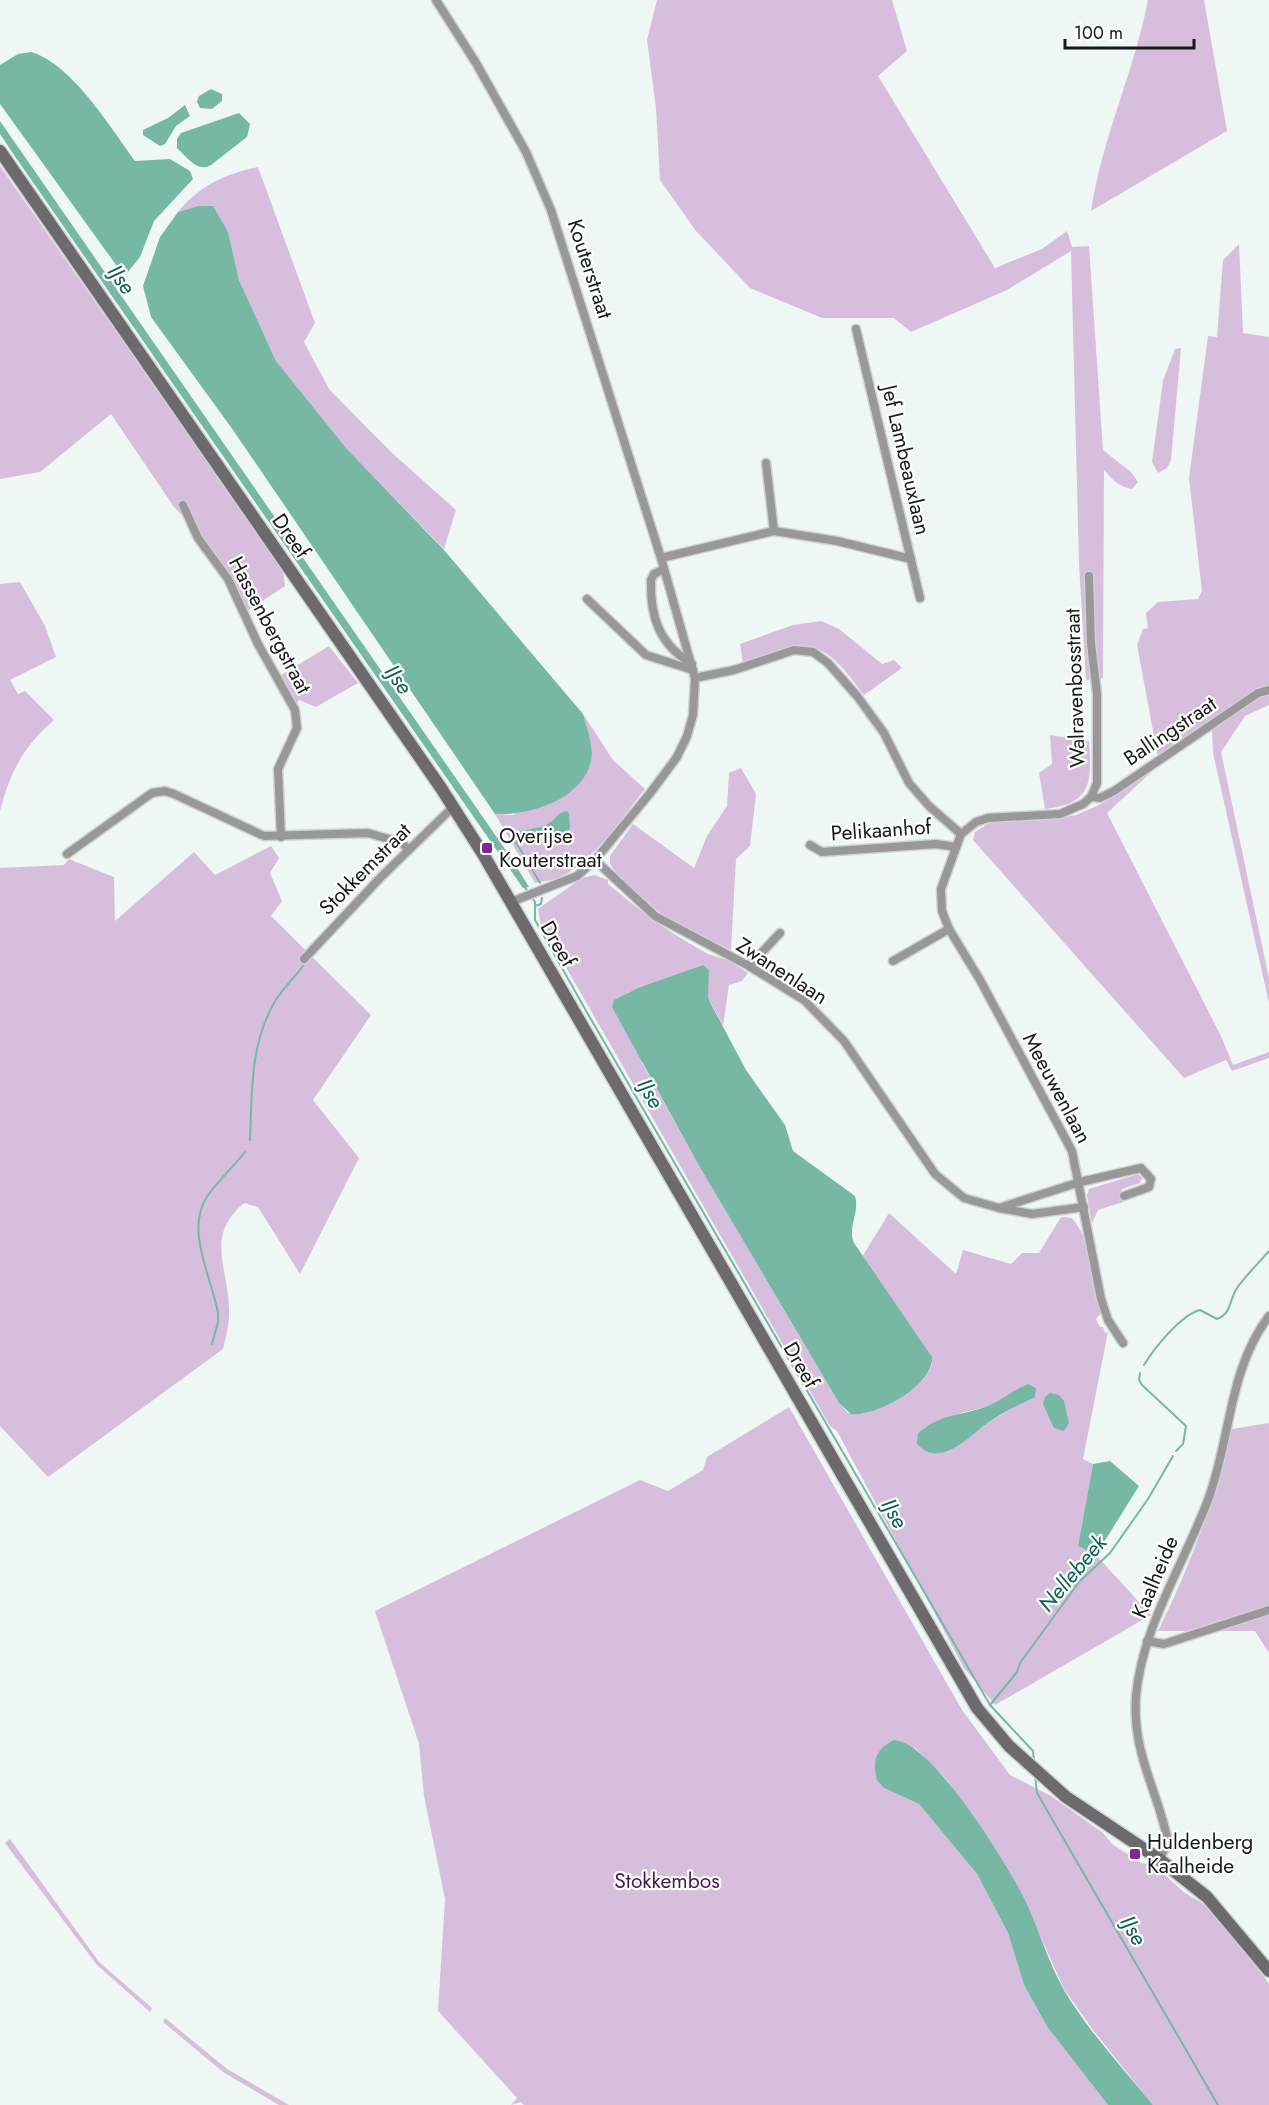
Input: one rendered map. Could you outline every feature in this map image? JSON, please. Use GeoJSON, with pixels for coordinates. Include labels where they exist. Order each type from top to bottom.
{"type":"FeatureCollection","features":[{"type":"Feature","properties":{"kind":"main road","name":"Dreef"},"geometry":{"type":"LineString","coordinates":[[0,151],[453,807],[511,902],[952,1669],[992,1727],[1026,1762],[1066,1797],[1159,1859],[1207,1897],[1269,1971]]}},
{"type":"Feature","properties":{"kind":"street","name":"Kouterstraat"},"geometry":{"type":"LineString","coordinates":[[436,0],[476,63],[526,152],[551,210],[661,558],[693,671],[693,715],[683,746],[664,775],[595,860],[577,876],[511,902]]}},
{"type":"Feature","properties":{"kind":"street","name":"Jef Lambeauxlaan"},"geometry":{"type":"LineString","coordinates":[[856,329],[920,598]]}},
{"type":"Feature","properties":{"kind":"street"},"geometry":{"type":"LineString","coordinates":[[766,463],[774,531]]}},
{"type":"Feature","properties":{"kind":"street","name":"Hassenbergstraat"},"geometry":{"type":"LineString","coordinates":[[183,505],[198,538],[228,579],[258,644],[295,710],[297,728],[278,769],[280,837]]}},
{"type":"Feature","properties":{"kind":"street"},"geometry":{"type":"LineString","coordinates":[[661,558],[774,531],[837,541],[911,559]]}},
{"type":"Feature","properties":{"kind":"street"},"geometry":{"type":"LineString","coordinates":[[664,569],[654,574],[651,580],[655,621],[666,644],[693,671]]}},
{"type":"Feature","properties":{"kind":"street","name":"Walravenbosstraat"},"geometry":{"type":"LineString","coordinates":[[1089,576],[1091,644],[1098,694],[1097,783],[1091,797]]}},
{"type":"Feature","properties":{"kind":"street"},"geometry":{"type":"LineString","coordinates":[[587,599],[646,655],[693,671],[734,670],[794,650],[813,652],[828,663],[857,696],[884,734],[909,783],[929,806],[962,834]]}},
{"type":"Feature","properties":{"kind":"street","name":"Ballingstraat"},"geometry":{"type":"LineString","coordinates":[[962,834],[976,822],[988,818],[1060,814],[1073,810],[1091,797],[1100,798],[1114,791],[1258,693],[1269,690]]}},
{"type":"Feature","properties":{"kind":"street"},"geometry":{"type":"LineString","coordinates":[[67,854],[143,799],[158,791],[174,794],[264,836],[368,833],[402,843],[409,850]]}},
{"type":"Feature","properties":{"kind":"street","name":"Stokkemstraat"},"geometry":{"type":"LineString","coordinates":[[304,959],[381,877],[453,807]]}},
{"type":"Feature","properties":{"kind":"street","name":"Meeuwenlaan"},"geometry":{"type":"LineString","coordinates":[[962,834],[941,889],[940,901],[949,929],[1072,1151],[1080,1182],[1101,1299],[1108,1320],[1123,1343]]}},
{"type":"Feature","properties":{"kind":"street","name":"Pelikaanhof"},"geometry":{"type":"LineString","coordinates":[[810,845],[822,852],[936,844],[956,847]]}},
{"type":"Feature","properties":{"kind":"street","name":"Zwanenlaan"},"geometry":{"type":"LineString","coordinates":[[595,860],[655,916],[749,966],[804,1000],[844,1041],[935,1174],[964,1198],[1032,1214],[1084,1207]]}},
{"type":"Feature","properties":{"kind":"street"},"geometry":{"type":"LineString","coordinates":[[893,961],[949,929]]}},
{"type":"Feature","properties":{"kind":"street"},"geometry":{"type":"LineString","coordinates":[[749,966],[780,933]]}},
{"type":"Feature","properties":{"kind":"street"},"geometry":{"type":"LineString","coordinates":[[999,1208],[1080,1182],[1141,1168],[1148,1173],[1151,1179],[1149,1186],[1124,1196]]}},
{"type":"Feature","properties":{"kind":"street","name":"Kaalheide"},"geometry":{"type":"LineString","coordinates":[[1159,1859],[1167,1845],[1167,1837],[1148,1780],[1136,1723],[1136,1697],[1147,1641],[1209,1499],[1241,1369],[1250,1346],[1269,1316]]}},
{"type":"Feature","properties":{"kind":"street"},"geometry":{"type":"LineString","coordinates":[[1147,1641],[1164,1644],[1269,1610]]}},
{"type":"Feature","properties":{"kind":"green space"},"geometry":{"type":"Polygon","coordinates":[[[657,0],[892,0],[907,51],[878,76],[995,268],[1042,249],[1067,231],[1072,247],[1089,246],[1103,450],[1131,472],[1138,482],[1132,489],[1127,488],[1116,482],[1104,470],[1103,678],[1086,680],[1079,564],[1071,251],[1007,290],[911,332],[894,318],[822,318],[750,288],[696,231],[660,180],[656,108],[647,40],[657,0]]]}},
{"type":"Feature","properties":{"kind":"green space"},"geometry":{"type":"Polygon","coordinates":[[[1148,0],[1204,0],[1227,131],[1091,211],[1110,131],[1135,53],[1148,0]]]}},
{"type":"Feature","properties":{"kind":"green space"},"geometry":{"type":"Polygon","coordinates":[[[0,166],[283,570],[285,586],[247,611],[196,531],[174,507],[111,414],[40,472],[0,479],[0,166]]]}},
{"type":"Feature","properties":{"kind":"green space"},"geometry":{"type":"Polygon","coordinates":[[[258,167],[315,323],[304,342],[329,389],[391,452],[456,510],[444,549],[347,449],[276,361],[239,280],[228,232],[198,206],[178,212],[195,195],[214,182],[258,167]]]}},
{"type":"Feature","properties":{"kind":"green space"},"geometry":{"type":"Polygon","coordinates":[[[1239,244],[1243,333],[1269,337],[1269,686],[1262,694],[1269,693],[1269,705],[1245,716],[1221,752],[1269,978],[1269,1003],[1213,753],[1212,731],[1159,763],[1137,645],[1143,629],[1148,628],[1146,613],[1158,602],[1198,599],[1202,591],[1189,478],[1208,336],[1217,337],[1223,260],[1239,244]]]}},
{"type":"Feature","properties":{"kind":"green space"},"geometry":{"type":"Polygon","coordinates":[[[1181,348],[1171,460],[1167,468],[1158,473],[1152,462],[1163,381],[1175,349],[1181,348]]]}},
{"type":"Feature","properties":{"kind":"green space"},"geometry":{"type":"Polygon","coordinates":[[[20,582],[45,626],[56,657],[10,680],[18,694],[25,691],[54,720],[34,740],[19,761],[8,784],[0,811],[0,584],[20,582]]]}},
{"type":"Feature","properties":{"kind":"green space"},"geometry":{"type":"Polygon","coordinates":[[[821,621],[839,629],[882,664],[894,660],[902,668],[864,695],[836,661],[824,652],[812,648],[799,647],[784,650],[743,663],[740,644],[793,625],[821,621]]]}},
{"type":"Feature","properties":{"kind":"green space"},"geometry":{"type":"Polygon","coordinates":[[[329,646],[358,683],[316,707],[299,700],[296,705],[278,677],[329,646]]]}},
{"type":"Feature","properties":{"kind":"green space"},"geometry":{"type":"Polygon","coordinates":[[[583,714],[613,760],[645,789],[606,839],[582,863],[558,878],[535,883],[495,814],[514,815],[590,738],[583,714]]]}},
{"type":"Feature","properties":{"kind":"green space"},"geometry":{"type":"Polygon","coordinates":[[[1050,735],[1089,741],[1090,768],[1086,788],[1080,796],[1072,802],[1045,809],[1039,773],[1052,764],[1050,735]]]}},
{"type":"Feature","properties":{"kind":"green space"},"geometry":{"type":"Polygon","coordinates":[[[1159,765],[1107,813],[1221,1036],[1233,1065],[1269,1052],[1269,1058],[1232,1071],[1226,1060],[1184,1078],[973,840],[975,832],[991,822],[1047,820],[1076,815],[1101,804],[1159,765]]]}},
{"type":"Feature","properties":{"kind":"green space"},"geometry":{"type":"Polygon","coordinates":[[[741,768],[756,794],[750,846],[736,859],[731,950],[666,918],[619,877],[610,864],[610,856],[633,824],[694,868],[707,836],[727,806],[729,773],[741,768]]]}},
{"type":"Feature","properties":{"kind":"green space"},"geometry":{"type":"Polygon","coordinates":[[[271,846],[279,858],[270,873],[282,901],[271,916],[371,1015],[313,1100],[359,1158],[300,1274],[258,1207],[244,1203],[232,1215],[225,1227],[222,1240],[229,1313],[223,1349],[48,1477],[0,1426],[0,868],[64,865],[69,859],[114,877],[115,921],[194,852],[215,875],[271,846]]]}},
{"type":"Feature","properties":{"kind":"green space"},"geometry":{"type":"Polygon","coordinates":[[[594,875],[608,880],[608,884],[650,918],[708,954],[730,961],[748,973],[742,981],[729,985],[723,1026],[708,997],[703,965],[627,993],[642,1063],[698,1164],[839,1403],[848,1413],[864,1414],[895,1401],[923,1379],[932,1363],[862,1257],[889,1213],[956,1274],[963,1250],[1011,1264],[1022,1253],[1039,1253],[1061,1217],[1072,1218],[1084,1239],[1092,1263],[1101,1313],[1096,1319],[1105,1333],[1108,1332],[1083,1459],[1093,1464],[1078,1546],[1096,1555],[1151,1615],[995,1705],[964,1668],[837,1431],[830,1426],[541,924],[538,909],[582,878],[594,875]],[[1018,1388],[995,1403],[931,1424],[918,1433],[950,1449],[1024,1401],[1018,1388]]]}},
{"type":"Feature","properties":{"kind":"green space"},"geometry":{"type":"Polygon","coordinates":[[[1138,1174],[1142,1178],[1140,1183],[1122,1189],[1123,1202],[1098,1210],[1092,1223],[1087,1195],[1089,1189],[1138,1174]]]}},
{"type":"Feature","properties":{"kind":"green space","name":"Stokkembos"},"geometry":{"type":"Polygon","coordinates":[[[789,1407],[962,1710],[1010,1775],[1051,1796],[1103,1833],[1112,1844],[1141,1863],[1154,1865],[1185,1893],[1207,1906],[1251,1958],[1269,1984],[1269,2105],[1153,2105],[1093,2030],[1064,1989],[1020,1891],[971,1813],[947,1780],[915,1748],[884,1788],[919,1804],[977,1874],[1008,1933],[1024,1985],[1048,2028],[1108,2105],[524,2105],[521,2102],[511,2105],[517,2098],[438,2011],[445,1899],[424,1796],[419,1744],[375,1611],[640,1480],[668,1491],[703,1470],[707,1457],[789,1407]]]}},
{"type":"Feature","properties":{"kind":"green space"},"geometry":{"type":"Polygon","coordinates":[[[1269,1423],[1269,1653],[1255,1631],[1158,1631],[1201,1532],[1232,1429],[1269,1423]]]}},
{"type":"Feature","properties":{"kind":"green space"},"geometry":{"type":"Polygon","coordinates":[[[10,1839],[99,1962],[152,2008],[150,2012],[97,1965],[5,1843],[10,1839]]]}},
{"type":"Feature","properties":{"kind":"green space"},"geometry":{"type":"Polygon","coordinates":[[[165,2018],[227,2069],[289,2105],[279,2105],[223,2072],[163,2022],[165,2018]]]}},
{"type":"Feature","properties":{"kind":"shaded area"},"geometry":{"type":"Polygon","coordinates":[[[31,52],[61,69],[75,83],[89,98],[135,161],[170,159],[190,171],[193,179],[154,221],[140,257],[127,273],[119,269],[0,104],[0,65],[18,54],[31,52]]]}},
{"type":"Feature","properties":{"kind":"shaded area"},"geometry":{"type":"Polygon","coordinates":[[[211,89],[222,94],[222,101],[212,109],[200,108],[197,102],[199,96],[211,89]]]}},
{"type":"Feature","properties":{"kind":"shaded area"},"geometry":{"type":"Polygon","coordinates":[[[185,105],[190,116],[176,126],[165,144],[160,146],[143,135],[143,130],[168,118],[185,105]]]}},
{"type":"Feature","properties":{"kind":"shaded area"},"geometry":{"type":"Polygon","coordinates":[[[239,113],[250,124],[247,137],[211,165],[197,166],[177,148],[177,139],[181,133],[239,113]]]}},
{"type":"Feature","properties":{"kind":"shaded area"},"geometry":{"type":"Polygon","coordinates":[[[0,121],[529,887],[523,888],[14,155],[0,134],[0,121]]]}},
{"type":"Feature","properties":{"kind":"shaded area"},"geometry":{"type":"Polygon","coordinates":[[[198,206],[213,206],[228,232],[239,280],[276,361],[347,449],[444,550],[583,714],[591,743],[591,761],[586,774],[566,795],[538,808],[509,814],[495,814],[233,430],[151,317],[143,286],[160,237],[178,212],[198,206]]]}},
{"type":"Feature","properties":{"kind":"shaded area"},"geometry":{"type":"Polygon","coordinates":[[[566,811],[569,813],[570,829],[565,832],[555,836],[528,838],[515,844],[512,840],[513,834],[547,825],[566,811]]]}},
{"type":"Feature","properties":{"kind":"shaded area"},"geometry":{"type":"Polygon","coordinates":[[[703,965],[709,970],[708,997],[711,1004],[746,1070],[785,1125],[793,1151],[855,1196],[856,1208],[852,1232],[854,1243],[932,1357],[930,1368],[924,1378],[902,1397],[888,1405],[862,1414],[851,1414],[839,1403],[698,1164],[612,1007],[614,1000],[638,988],[703,965]]]}},
{"type":"Feature","properties":{"kind":"shaded area"},"geometry":{"type":"Polygon","coordinates":[[[1028,1384],[1036,1388],[1035,1397],[995,1418],[955,1448],[936,1453],[926,1451],[917,1444],[918,1433],[935,1422],[988,1406],[1028,1384]]]}},
{"type":"Feature","properties":{"kind":"shaded area"},"geometry":{"type":"Polygon","coordinates":[[[1050,1393],[1059,1395],[1064,1401],[1069,1423],[1064,1431],[1054,1428],[1043,1404],[1045,1397],[1050,1393]]]}},
{"type":"Feature","properties":{"kind":"shaded area"},"geometry":{"type":"Polygon","coordinates":[[[1110,1461],[1139,1486],[1096,1555],[1078,1546],[1093,1464],[1110,1461]]]}},
{"type":"Feature","properties":{"kind":"shaded area"},"geometry":{"type":"Polygon","coordinates":[[[894,1740],[910,1746],[927,1760],[946,1780],[982,1828],[1020,1890],[1058,1978],[1073,2005],[1153,2105],[1108,2105],[1048,2028],[1024,1985],[1008,1933],[977,1874],[919,1804],[884,1788],[877,1780],[875,1761],[879,1751],[894,1740]]]}},
{"type":"Feature","properties":{"kind":"waterway"},"geometry":{"type":"LineString","coordinates":[[517,844],[540,883]]}},
{"type":"Feature","properties":{"kind":"waterway","name":"IJse"},"geometry":{"type":"LineString","coordinates":[[524,886],[535,902],[535,920],[589,1016],[990,1705],[1033,1751],[1034,1761]]}},
{"type":"Feature","properties":{"kind":"waterway"},"geometry":{"type":"LineString","coordinates":[[535,906],[541,904],[542,898]]}},
{"type":"Feature","properties":{"kind":"waterway"},"geometry":{"type":"LineString","coordinates":[[250,1140],[252,1087],[260,1035],[274,1003],[303,966]]}},
{"type":"Feature","properties":{"kind":"waterway"},"geometry":{"type":"LineString","coordinates":[[212,1344],[218,1313],[199,1238],[201,1208],[208,1195],[245,1152]]}},
{"type":"Feature","properties":{"kind":"waterway","name":"Nellebeek"},"geometry":{"type":"LineString","coordinates":[[1144,1365],[1169,1333],[1185,1318],[1200,1310],[1217,1319],[1222,1316],[1228,1310],[1234,1293],[1244,1278],[1269,1251]]}},
{"type":"Feature","properties":{"kind":"waterway","name":"Nellebeek"},"geometry":{"type":"LineString","coordinates":[[1140,1373],[1139,1380],[1142,1385],[1186,1426],[1183,1444],[1176,1451]]}},
{"type":"Feature","properties":{"kind":"waterway","name":"Nellebeek"},"geometry":{"type":"LineString","coordinates":[[990,1705],[1017,1672],[1020,1663],[1079,1582],[1110,1553],[1148,1499],[1173,1456]]}},
{"type":"Feature","properties":{"kind":"waterway","name":"IJse"},"geometry":{"type":"LineString","coordinates":[[1035,1775],[1037,1793],[1218,2105]]}},
{"type":"Feature","properties":{"kind":"place","name":"Overijse Kouterstraat"},"geometry":{"type":"Point","coordinates":[487,848]}},
{"type":"Feature","properties":{"kind":"place","name":"Huldenberg Kaalheide"},"geometry":{"type":"Point","coordinates":[1135,1854]}}]}
